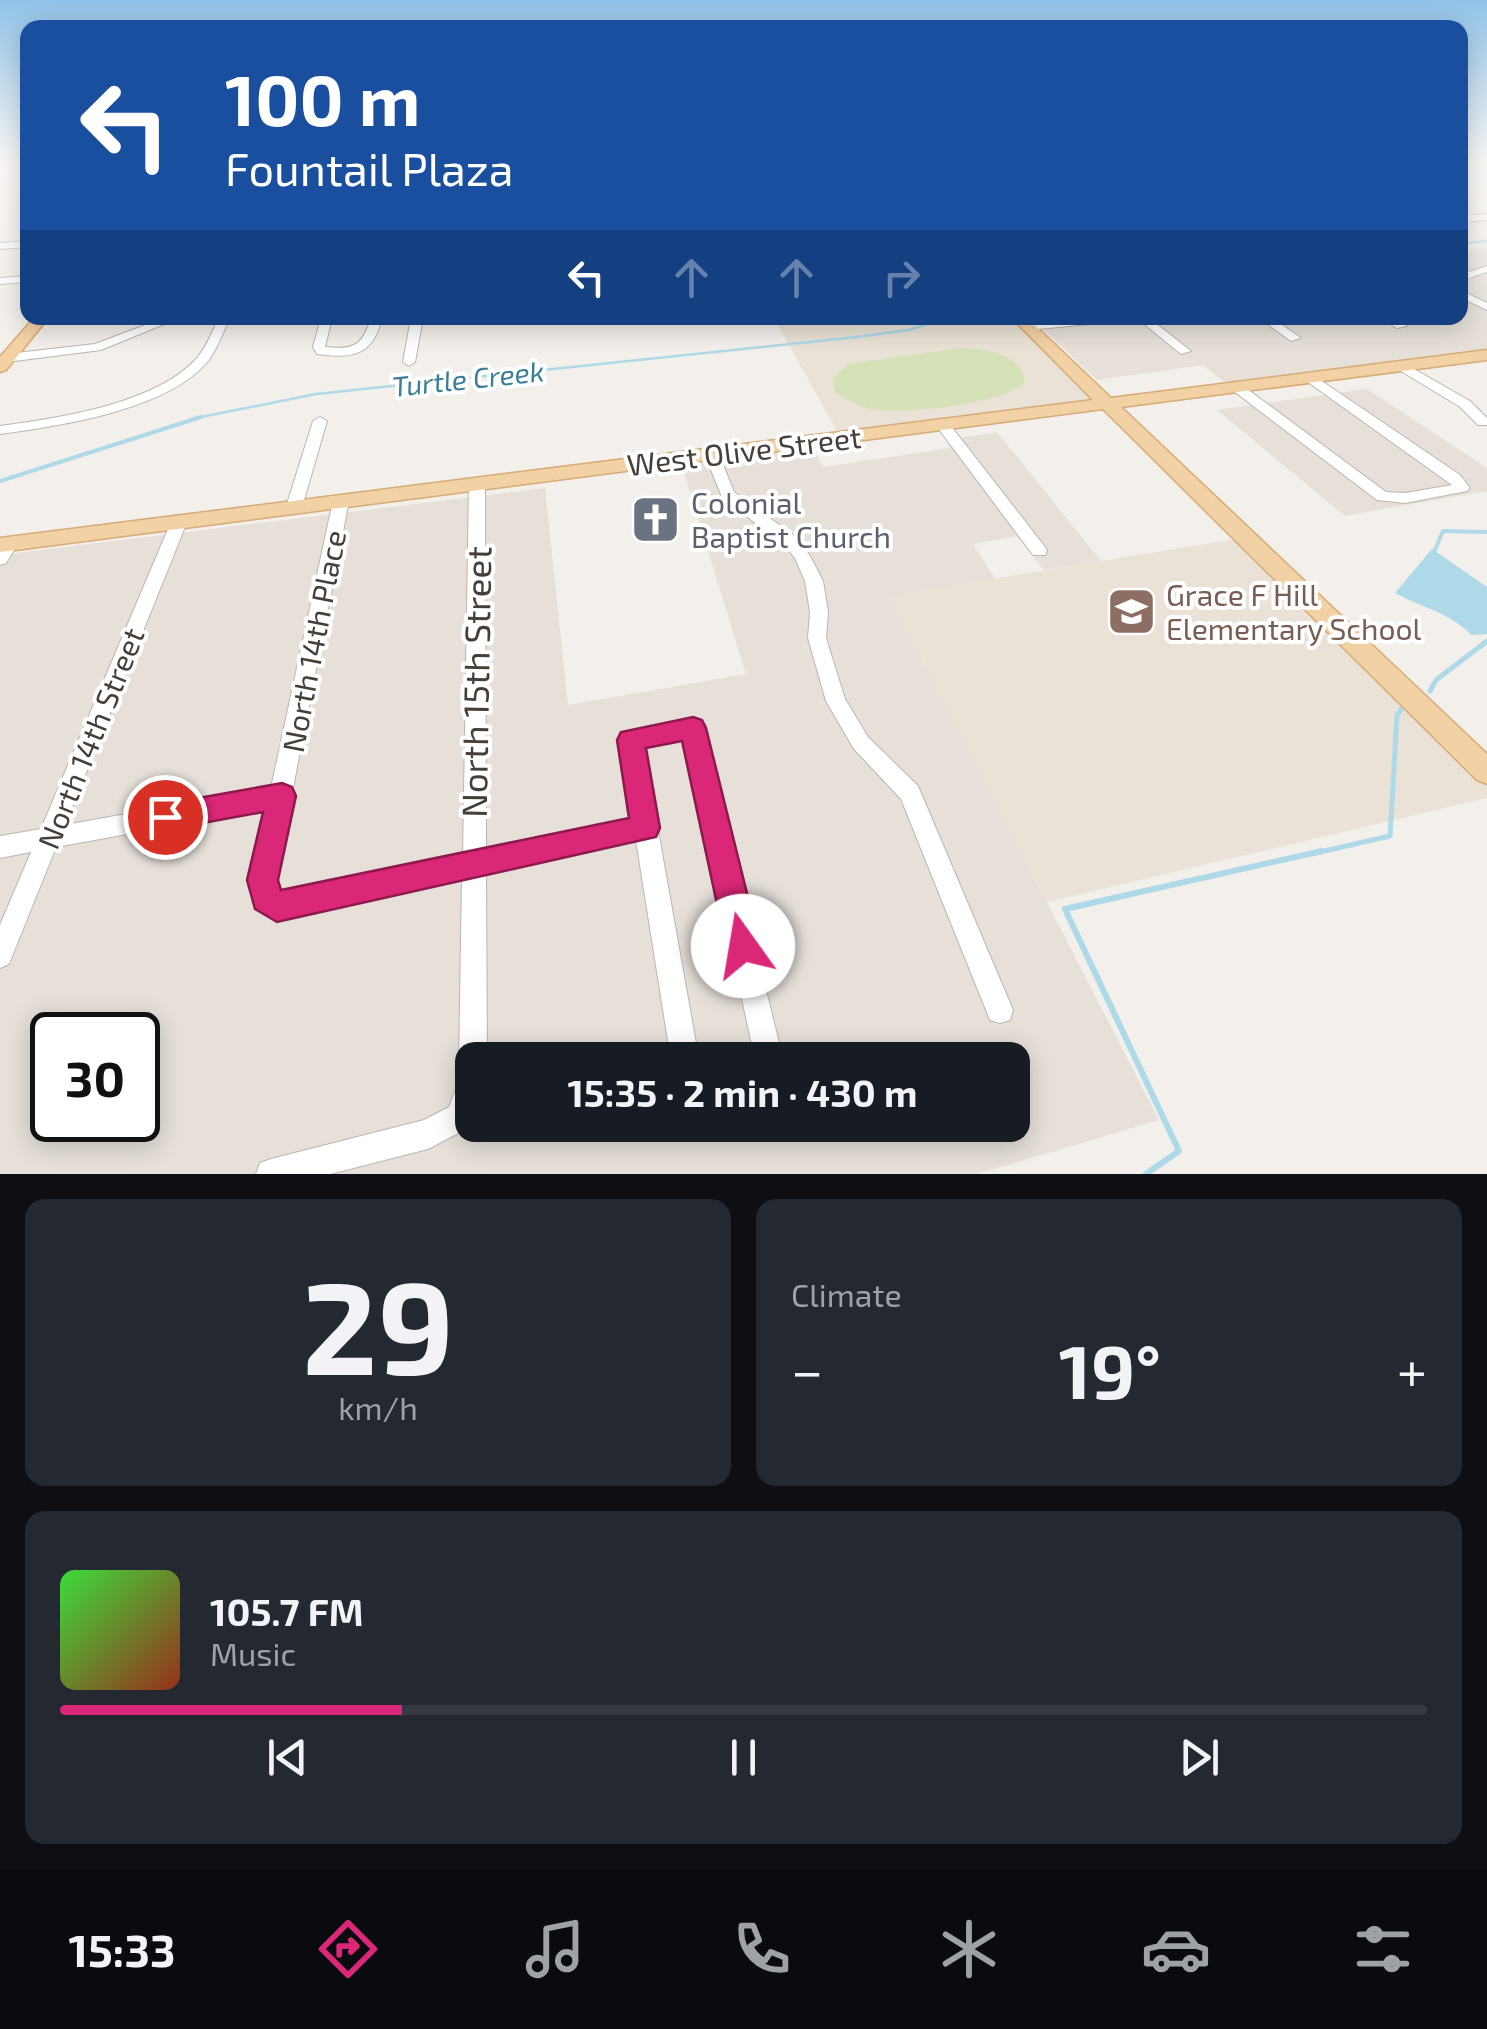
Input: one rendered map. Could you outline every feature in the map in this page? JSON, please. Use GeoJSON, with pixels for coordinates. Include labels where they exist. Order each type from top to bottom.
{"type":"FeatureCollection","features":[{"type":"Feature","properties":{"kind":"main road"},"geometry":{"type":"LineString","coordinates":[[4,362],[35,325]]}},
{"type":"Feature","properties":{"kind":"main road"},"geometry":{"type":"LineString","coordinates":[[1027,325],[1487,772]]}},
{"type":"Feature","properties":{"kind":"main road","name":"West Olive Street"},"geometry":{"type":"LineString","coordinates":[[3,549],[179,522],[1487,355]]}},
{"type":"Feature","properties":{"kind":"street"},"geometry":{"type":"LineString","coordinates":[[4,362],[97,347],[155,325]]}},
{"type":"Feature","properties":{"kind":"street"},"geometry":{"type":"LineString","coordinates":[[0,430],[84,418],[152,391],[202,361],[220,325]]}},
{"type":"Feature","properties":{"kind":"street"},"geometry":{"type":"LineString","coordinates":[[324,325],[319,346],[322,351],[336,352],[366,346],[372,340],[375,325]]}},
{"type":"Feature","properties":{"kind":"street"},"geometry":{"type":"LineString","coordinates":[[408,362],[416,325]]}},
{"type":"Feature","properties":{"kind":"street"},"geometry":{"type":"LineString","coordinates":[[1151,325],[1186,351]]}},
{"type":"Feature","properties":{"kind":"street"},"geometry":{"type":"LineString","coordinates":[[1276,325],[1296,338]]}},
{"type":"Feature","properties":{"kind":"street"},"geometry":{"type":"LineString","coordinates":[[1400,365],[1466,404],[1483,422]]}},
{"type":"Feature","properties":{"kind":"street"},"geometry":{"type":"LineString","coordinates":[[1234,386],[1374,494],[1388,499],[1462,488],[1456,478],[1310,378]]}},
{"type":"Feature","properties":{"kind":"street","name":"North 14th Place"},"geometry":{"type":"LineString","coordinates":[[294,508],[320,421]]}},
{"type":"Feature","properties":{"kind":"street"},"geometry":{"type":"LineString","coordinates":[[942,424],[1039,552]]}},
{"type":"Feature","properties":{"kind":"street"},"geometry":{"type":"LineString","coordinates":[[712,455],[731,498],[791,542],[802,556],[814,582],[820,612],[817,638],[836,700],[861,743],[910,793],[1000,1010]]}},
{"type":"Feature","properties":{"kind":"street","name":"North 15th Street"},"geometry":{"type":"LineString","coordinates":[[472,1042],[478,484]]}},
{"type":"Feature","properties":{"kind":"street","name":"North 14th Place"},"geometry":{"type":"LineString","coordinates":[[341,501],[263,880],[266,898],[277,906],[473,865]]}},
{"type":"Feature","properties":{"kind":"street","name":"North 14th Street"},"geometry":{"type":"LineString","coordinates":[[0,955],[179,522]]}},
{"type":"Feature","properties":{"kind":"street"},"geometry":{"type":"LineString","coordinates":[[683,1042],[631,740],[693,728],[765,1042]]}},
{"type":"Feature","properties":{"kind":"street"},"geometry":{"type":"LineString","coordinates":[[0,847],[282,796]]}},
{"type":"Feature","properties":{"kind":"street"},"geometry":{"type":"LineString","coordinates":[[473,865],[646,828]]}},
{"type":"Feature","properties":{"kind":"street","name":"North 15th Street"},"geometry":{"type":"LineString","coordinates":[[270,1174],[428,1134],[455,1120]]}},
{"type":"Feature","properties":{"kind":"shaded area"},"geometry":{"type":"Polygon","coordinates":[[[1487,248],[1487,349],[1225,383],[1203,365],[1097,380],[1038,325],[1468,325],[1468,250],[1487,248]]]}},
{"type":"Feature","properties":{"kind":"shaded area"},"geometry":{"type":"Polygon","coordinates":[[[778,325],[1021,325],[1104,403],[841,438],[778,325]]]}},
{"type":"Feature","properties":{"kind":"shaded area"},"geometry":{"type":"Polygon","coordinates":[[[1367,389],[1487,468],[1487,491],[1345,516],[1217,410],[1367,389]]]}},
{"type":"Feature","properties":{"kind":"shaded area"},"geometry":{"type":"Polygon","coordinates":[[[997,432],[1101,561],[1044,570],[1017,536],[973,544],[995,579],[890,597],[1159,1120],[977,1174],[0,1174],[0,555],[545,488],[568,705],[746,674],[682,466],[813,448],[823,467],[950,448],[946,440],[997,432]]]}},
{"type":"Feature","properties":{"kind":"shaded area"},"geometry":{"type":"Polygon","coordinates":[[[1235,539],[1487,787],[1487,798],[1047,902],[889,596],[1235,539]]]}},
{"type":"Feature","properties":{"kind":"green space"},"geometry":{"type":"Polygon","coordinates":[[[960,348],[990,351],[1009,358],[1022,371],[1025,381],[999,396],[977,402],[904,410],[866,408],[835,391],[833,379],[847,364],[960,348]]]}},
{"type":"Feature","properties":{"kind":"water"},"geometry":{"type":"Polygon","coordinates":[[[1432,549],[1487,587],[1487,634],[1472,635],[1444,615],[1395,593],[1432,549]]]}},
{"type":"Feature","properties":{"kind":"waterway","name":"Turtle Creek"},"geometry":{"type":"LineString","coordinates":[[1468,243],[1487,241]]}},
{"type":"Feature","properties":{"kind":"waterway","name":"Turtle Creek"},"geometry":{"type":"LineString","coordinates":[[201,417],[316,394],[857,337],[924,325]]}},
{"type":"Feature","properties":{"kind":"waterway","name":"Turtle Creek"},"geometry":{"type":"LineString","coordinates":[[0,481],[201,417]]}},
{"type":"Feature","properties":{"kind":"waterway","name":"Turtle Creek"},"geometry":{"type":"LineString","coordinates":[[191,419],[201,417]]}},
{"type":"Feature","properties":{"kind":"waterway"},"geometry":{"type":"LineString","coordinates":[[1434,552],[1443,531],[1487,532]]}},
{"type":"Feature","properties":{"kind":"waterway"},"geometry":{"type":"LineString","coordinates":[[1430,691],[1436,680],[1487,641]]}},
{"type":"Feature","properties":{"kind":"waterway"},"geometry":{"type":"LineString","coordinates":[[1311,854],[1390,836],[1397,716],[1402,708]]}},
{"type":"Feature","properties":{"kind":"waterway"},"geometry":{"type":"LineString","coordinates":[[1146,1174],[1179,1151],[1065,909],[1322,851]]}},
{"type":"Feature","properties":{"kind":"place","name":"Colonial Baptist Church"},"geometry":{"type":"Point","coordinates":[656,519]}},
{"type":"Feature","properties":{"kind":"place","name":"Grace F Hill Elementary School"},"geometry":{"type":"Point","coordinates":[1131,611]}},
{"type":"Feature","properties":{"kind":"route"},"geometry":{"type":"LineString","coordinates":[[165,817],[282,796],[263,880],[266,898],[277,906],[646,828],[631,740],[693,728],[743,946]]}}]}
